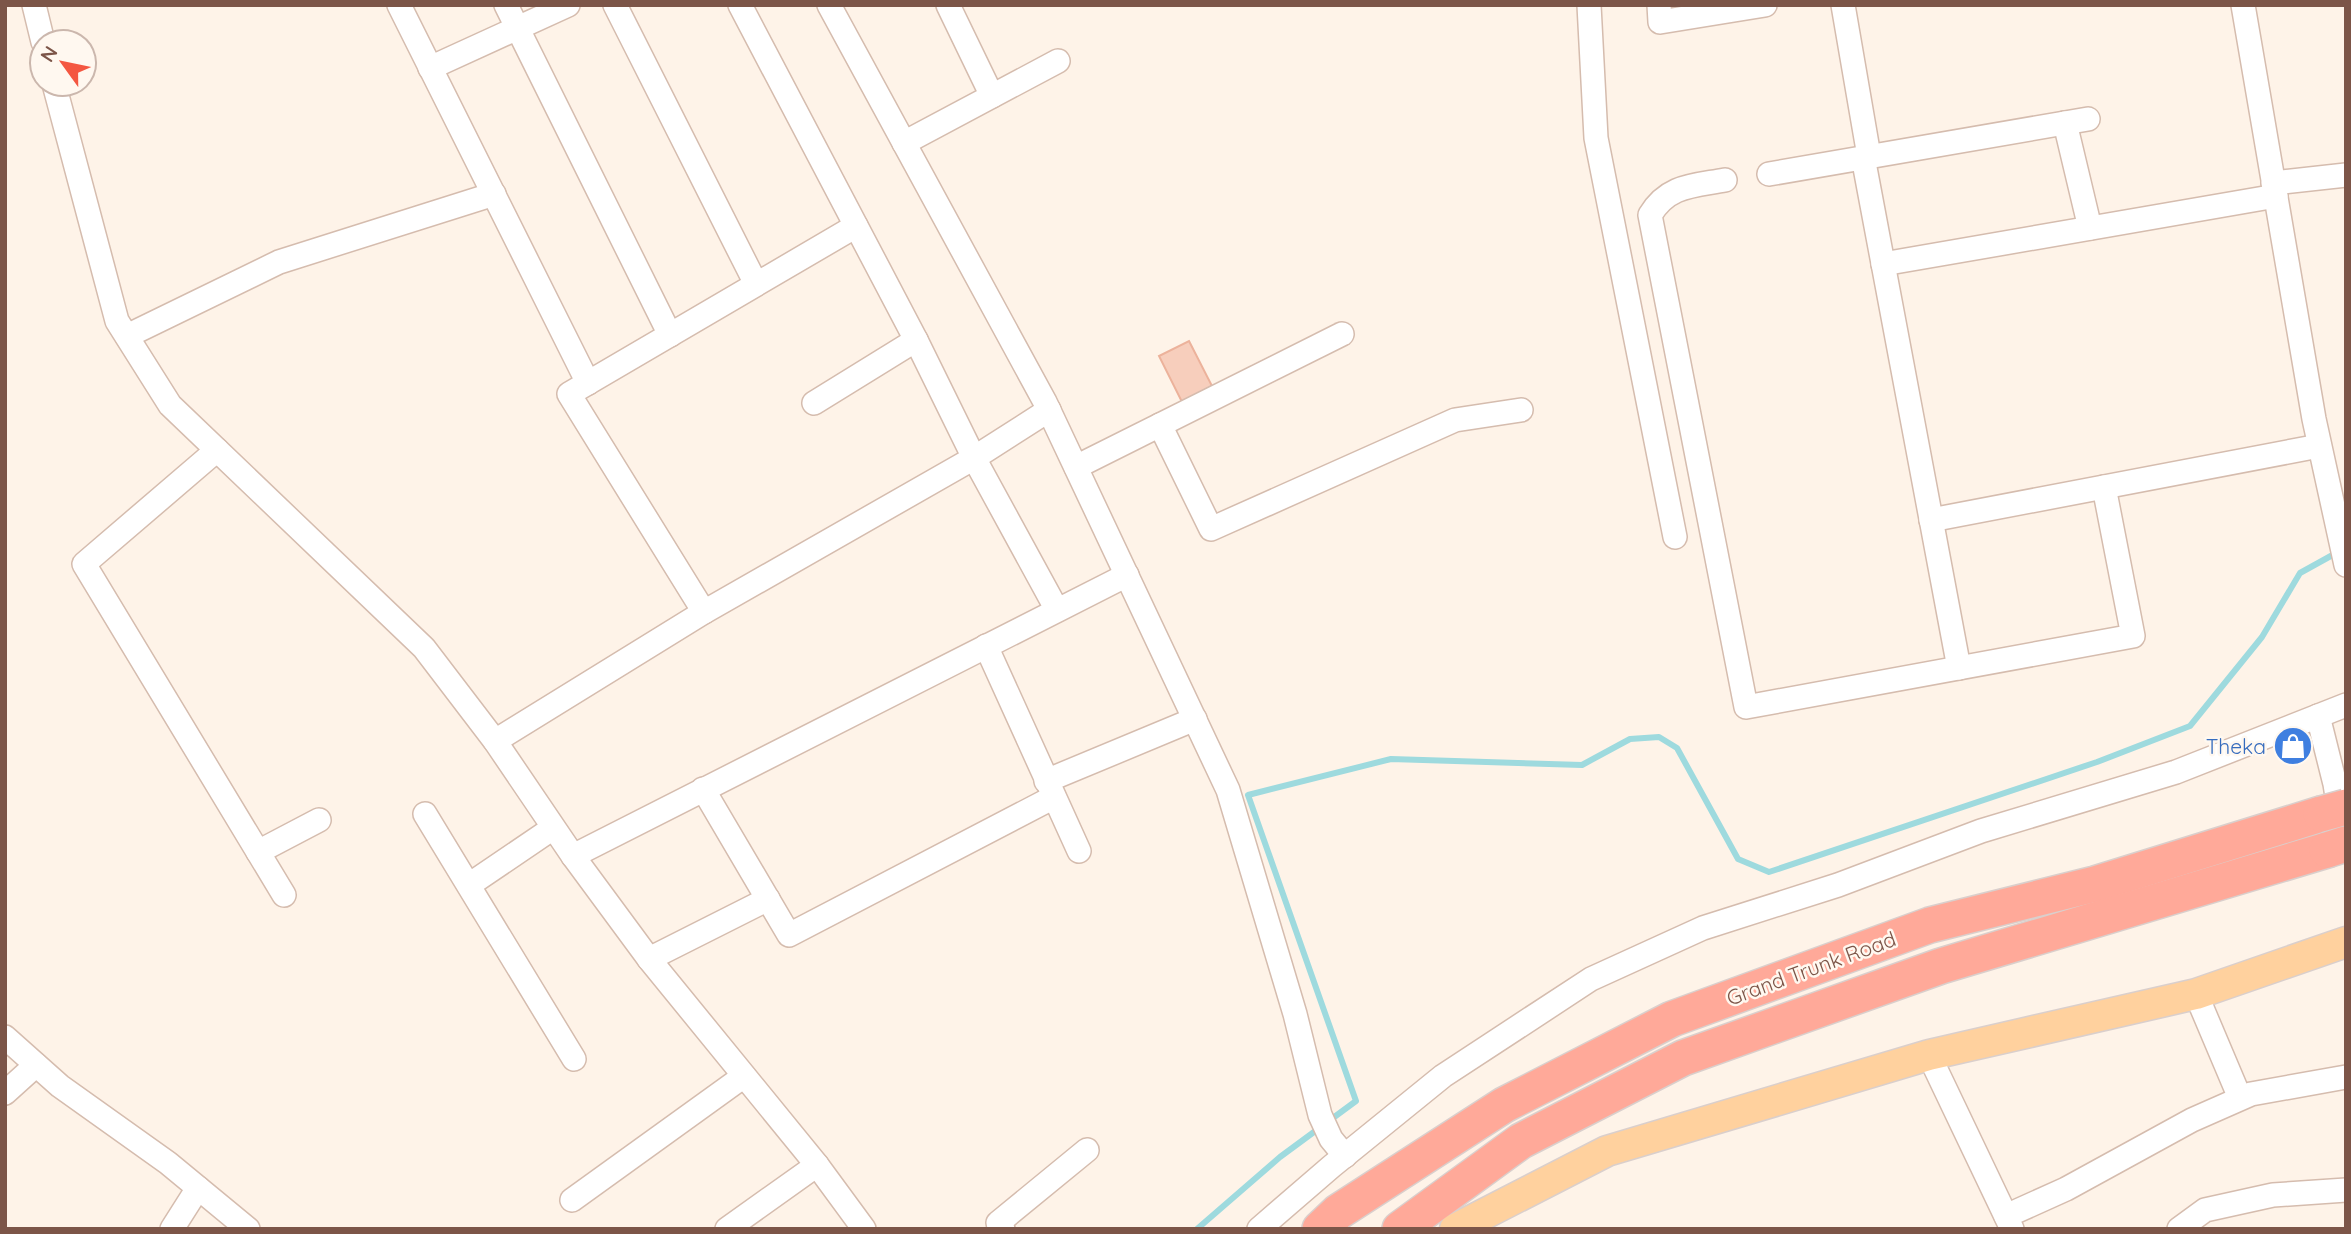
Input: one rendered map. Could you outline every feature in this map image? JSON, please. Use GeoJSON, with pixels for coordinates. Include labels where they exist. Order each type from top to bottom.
{"type":"FeatureCollection","features":[{"type":"Feature","properties":{"kind":"highway","name":"Grand Trunk Road"},"geometry":{"type":"LineString","coordinates":[[1320,1229],[1338,1212],[1503,1105],[1672,1019],[1930,925],[2095,884],[2333,810]]}},
{"type":"Feature","properties":{"kind":"highway","name":"Grand Trunk Road"},"geometry":{"type":"LineString","coordinates":[[1401,1229],[1521,1141],[1684,1058],[1941,966],[2339,849]]}},
{"type":"Feature","properties":{"kind":"main road"},"geometry":{"type":"LineString","coordinates":[[1455,1229],[1607,1150],[1929,1055],[2196,994],[2346,942]]}},
{"type":"Feature","properties":{"kind":"street"},"geometry":{"type":"LineString","coordinates":[[34,5],[40,28]]}},
{"type":"Feature","properties":{"kind":"street"},"geometry":{"type":"LineString","coordinates":[[399,5],[588,383]]}},
{"type":"Feature","properties":{"kind":"street"},"geometry":{"type":"LineString","coordinates":[[506,5],[670,335]]}},
{"type":"Feature","properties":{"kind":"street"},"geometry":{"type":"LineString","coordinates":[[430,68],[568,5]]}},
{"type":"Feature","properties":{"kind":"street"},"geometry":{"type":"LineString","coordinates":[[615,5],[756,284]]}},
{"type":"Feature","properties":{"kind":"street"},"geometry":{"type":"LineString","coordinates":[[740,5],[916,340],[974,458],[1057,610]]}},
{"type":"Feature","properties":{"kind":"street"},"geometry":{"type":"LineString","coordinates":[[829,5],[1049,410],[1228,790],[1295,1014],[1320,1115],[1338,1147]]}},
{"type":"Feature","properties":{"kind":"street"},"geometry":{"type":"LineString","coordinates":[[948,5],[992,96]]}},
{"type":"Feature","properties":{"kind":"street"},"geometry":{"type":"LineString","coordinates":[[1589,5],[1596,138],[1675,537]]}},
{"type":"Feature","properties":{"kind":"street"},"geometry":{"type":"LineString","coordinates":[[1659,5],[1660,22],[1765,5]]}},
{"type":"Feature","properties":{"kind":"street"},"geometry":{"type":"LineString","coordinates":[[1843,5],[1883,264],[1959,668]]}},
{"type":"Feature","properties":{"kind":"street"},"geometry":{"type":"LineString","coordinates":[[2243,5],[2319,446],[2346,565]]}},
{"type":"Feature","properties":{"kind":"street"},"geometry":{"type":"LineString","coordinates":[[904,143],[1058,61]]}},
{"type":"Feature","properties":{"kind":"street"},"geometry":{"type":"LineString","coordinates":[[58,98],[117,321],[170,405],[424,648],[495,741],[553,828],[649,959],[817,1165],[864,1229]]}},
{"type":"Feature","properties":{"kind":"street"},"geometry":{"type":"LineString","coordinates":[[1769,174],[2077,121],[2090,228]]}},
{"type":"Feature","properties":{"kind":"street"},"geometry":{"type":"LineString","coordinates":[[1883,264],[2090,228],[2346,175]]}},
{"type":"Feature","properties":{"kind":"street"},"geometry":{"type":"LineString","coordinates":[[1725,180],[1676,189],[1658,202],[1650,215],[1746,708],[2133,636],[2104,487]]}},
{"type":"Feature","properties":{"kind":"street"},"geometry":{"type":"LineString","coordinates":[[127,336],[279,262],[494,194]]}},
{"type":"Feature","properties":{"kind":"street"},"geometry":{"type":"LineString","coordinates":[[704,612],[569,394],[856,226]]}},
{"type":"Feature","properties":{"kind":"street"},"geometry":{"type":"LineString","coordinates":[[1076,467],[1342,334]]}},
{"type":"Feature","properties":{"kind":"street"},"geometry":{"type":"LineString","coordinates":[[814,403],[916,340]]}},
{"type":"Feature","properties":{"kind":"street"},"geometry":{"type":"LineString","coordinates":[[495,741],[704,612],[974,458],[1049,410]]}},
{"type":"Feature","properties":{"kind":"street"},"geometry":{"type":"LineString","coordinates":[[1160,425],[1211,529],[1455,420],[1521,410]]}},
{"type":"Feature","properties":{"kind":"street"},"geometry":{"type":"LineString","coordinates":[[1931,520],[2319,446]]}},
{"type":"Feature","properties":{"kind":"street"},"geometry":{"type":"LineString","coordinates":[[216,450],[84,564],[284,895]]}},
{"type":"Feature","properties":{"kind":"street"},"geometry":{"type":"LineString","coordinates":[[573,856],[1127,575]]}},
{"type":"Feature","properties":{"kind":"street"},"geometry":{"type":"LineString","coordinates":[[986,646],[1079,851]]}},
{"type":"Feature","properties":{"kind":"street"},"geometry":{"type":"LineString","coordinates":[[1259,1229],[1338,1147],[1591,979],[1703,928],[1838,885],[1981,831],[2176,772],[2346,705]]}},
{"type":"Feature","properties":{"kind":"street"},"geometry":{"type":"LineString","coordinates":[[2318,716],[2335,784],[2339,849]]}},
{"type":"Feature","properties":{"kind":"street"},"geometry":{"type":"LineString","coordinates":[[703,789],[789,934],[1050,789],[1195,719]]}},
{"type":"Feature","properties":{"kind":"street"},"geometry":{"type":"LineString","coordinates":[[425,814],[575,1059]]}},
{"type":"Feature","properties":{"kind":"street"},"geometry":{"type":"LineString","coordinates":[[258,852],[320,820]]}},
{"type":"Feature","properties":{"kind":"street"},"geometry":{"type":"LineString","coordinates":[[469,885],[553,828]]}},
{"type":"Feature","properties":{"kind":"street"},"geometry":{"type":"LineString","coordinates":[[649,959],[768,899]]}},
{"type":"Feature","properties":{"kind":"street"},"geometry":{"type":"LineString","coordinates":[[2196,994],[2240,1098]]}},
{"type":"Feature","properties":{"kind":"street"},"geometry":{"type":"LineString","coordinates":[[5,1037],[60,1086],[168,1163],[248,1229]]}},
{"type":"Feature","properties":{"kind":"street"},"geometry":{"type":"LineString","coordinates":[[1929,1055],[2009,1223],[2193,1120],[2240,1098],[2346,1077]]}},
{"type":"Feature","properties":{"kind":"street"},"geometry":{"type":"LineString","coordinates":[[5,1093],[36,1065]]}},
{"type":"Feature","properties":{"kind":"street"},"geometry":{"type":"LineString","coordinates":[[572,1200],[744,1076]]}},
{"type":"Feature","properties":{"kind":"street"},"geometry":{"type":"LineString","coordinates":[[1003,1229],[998,1223],[1087,1150]]}},
{"type":"Feature","properties":{"kind":"street"},"geometry":{"type":"LineString","coordinates":[[727,1229],[817,1165]]}},
{"type":"Feature","properties":{"kind":"street"},"geometry":{"type":"LineString","coordinates":[[172,1229],[198,1188]]}},
{"type":"Feature","properties":{"kind":"street"},"geometry":{"type":"LineString","coordinates":[[2181,1228],[2205,1210],[2273,1195],[2346,1190]]}},
{"type":"Feature","properties":{"kind":"building"},"geometry":{"type":"Polygon","coordinates":[[[1189,341],[1212,386],[1182,402],[1159,356],[1189,341]]]}},
{"type":"Feature","properties":{"kind":"waterway"},"geometry":{"type":"LineString","coordinates":[[1197,1229],[1280,1157],[1356,1101],[1248,795],[1391,759],[1582,765],[1630,739],[1659,737],[1677,748],[1738,859],[1769,872],[2097,762],[2190,726],[2262,637],[2300,573],[2338,552]]}},
{"type":"Feature","properties":{"kind":"place","name":"Theka"},"geometry":{"type":"Point","coordinates":[2293,746]}}]}
